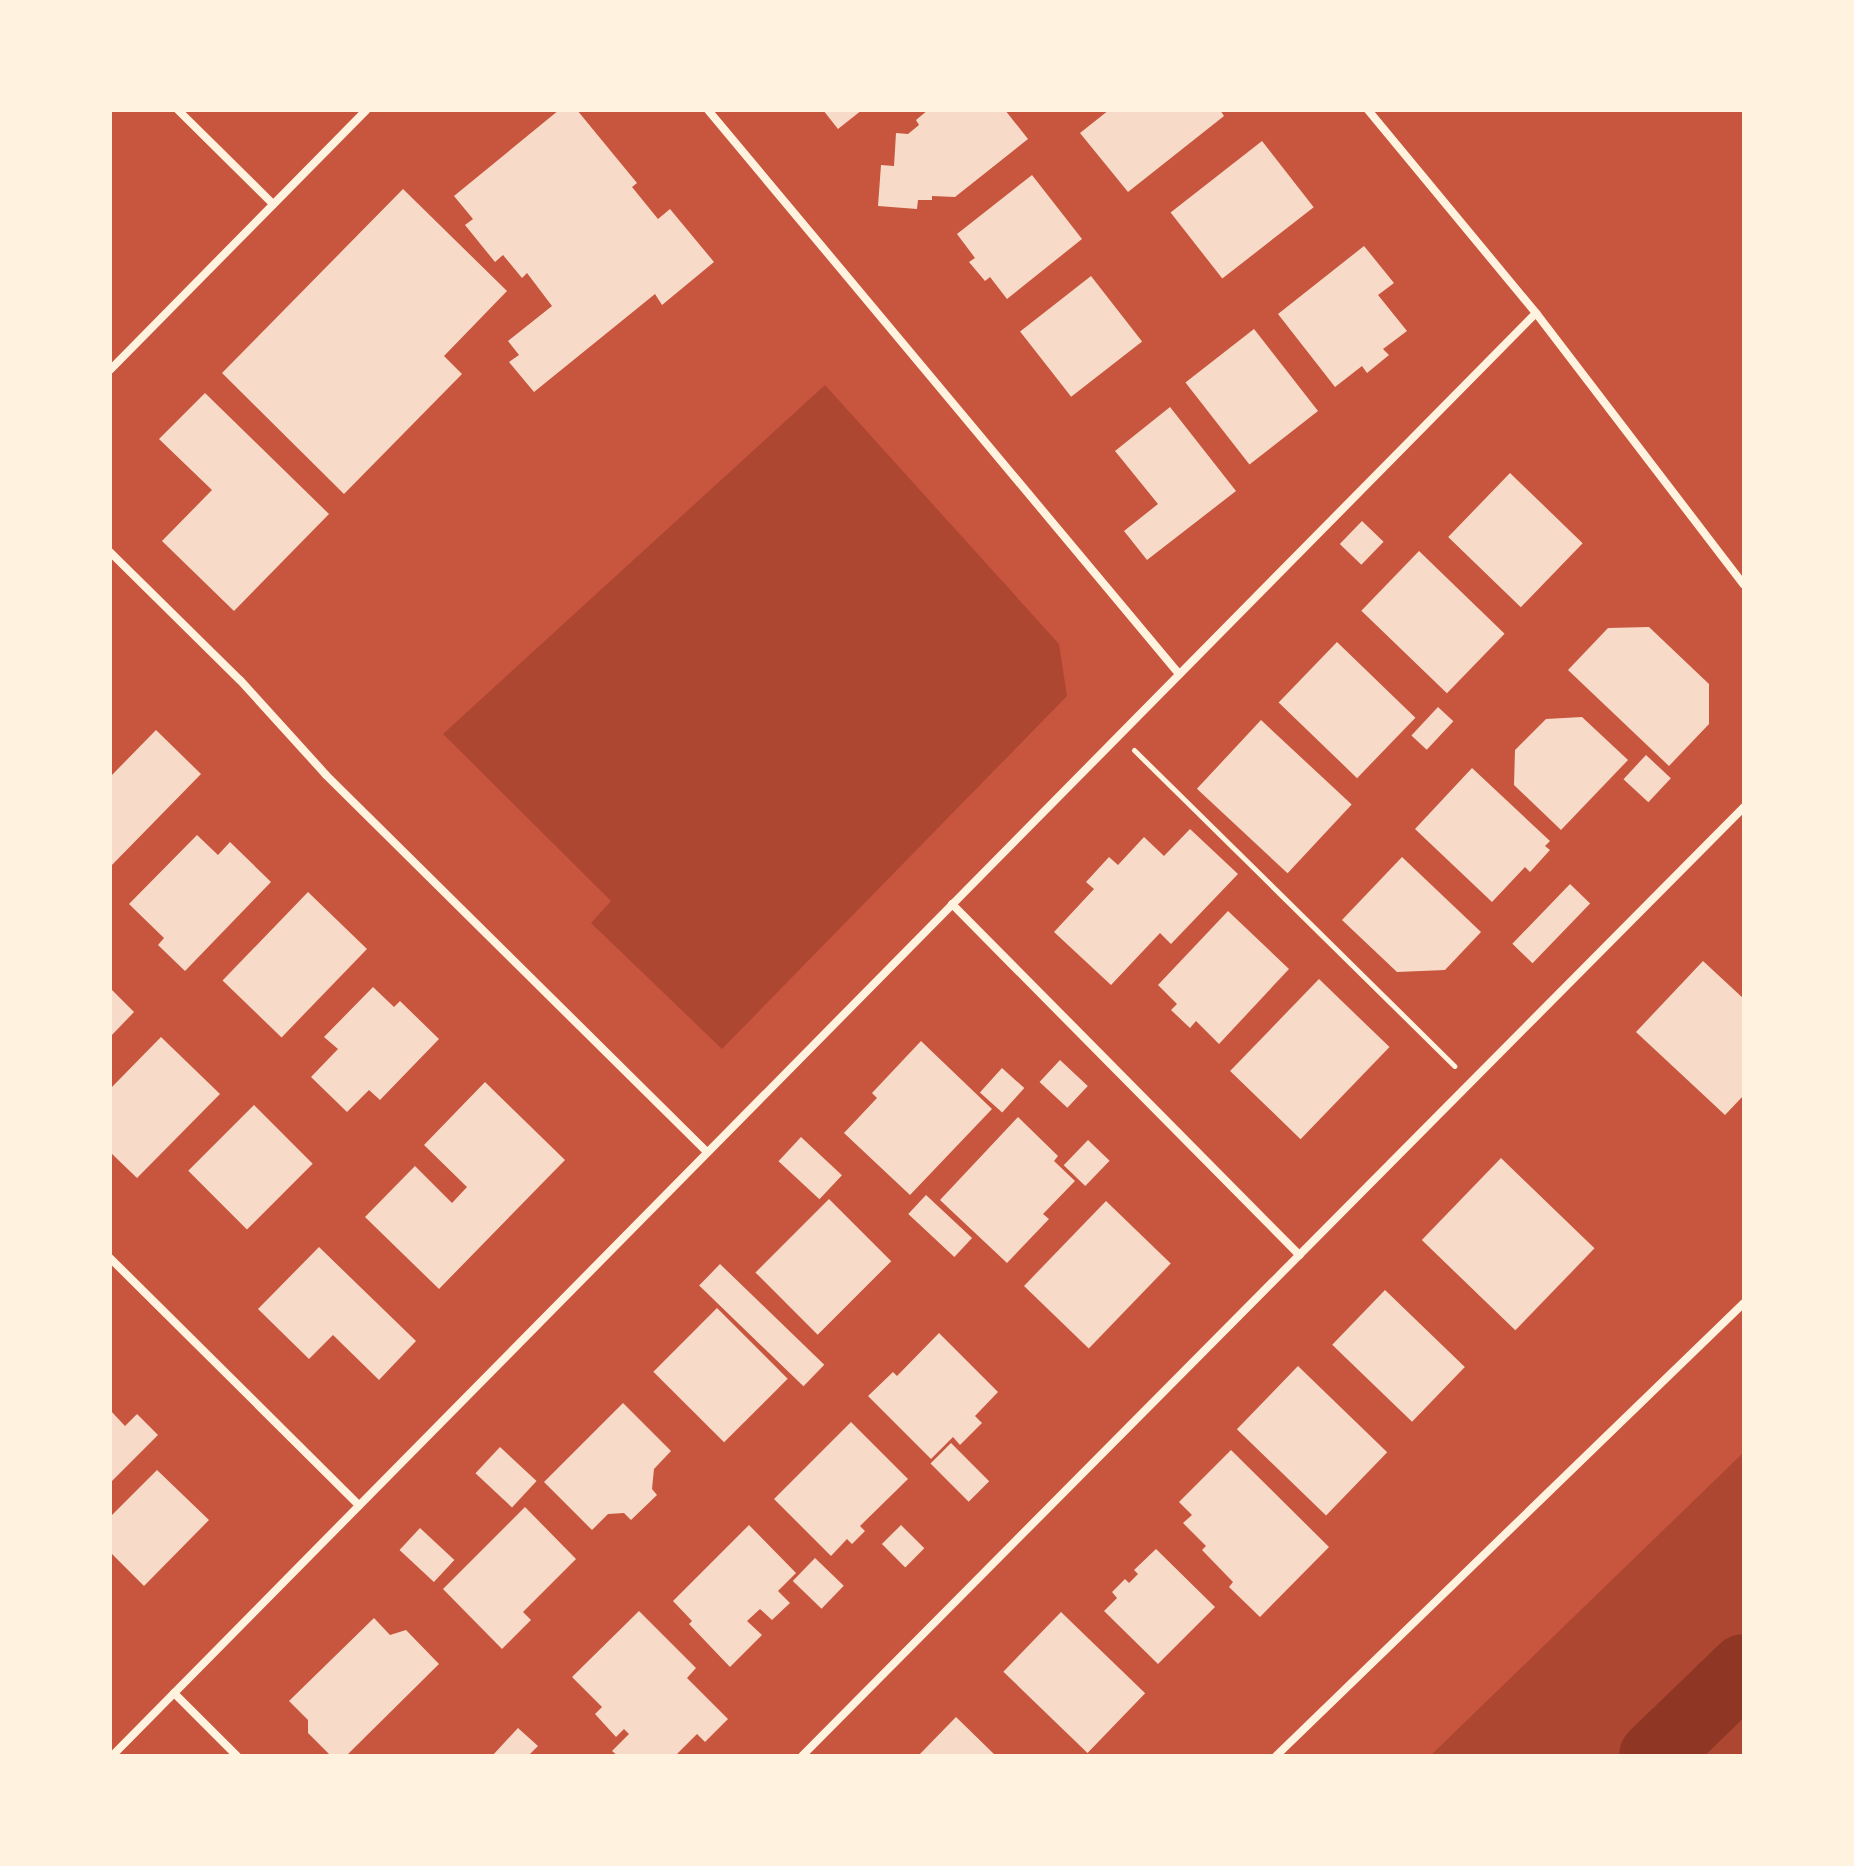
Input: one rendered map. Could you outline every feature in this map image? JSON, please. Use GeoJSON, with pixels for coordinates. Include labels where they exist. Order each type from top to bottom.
{"type":"FeatureCollection","features":[{"type":"Feature","properties":{"kind":"street"},"geometry":{"type":"LineString","coordinates":[[178,110],[273,204]]}},
{"type":"Feature","properties":{"kind":"street"},"geometry":{"type":"LineString","coordinates":[[110,370],[366,110]]}},
{"type":"Feature","properties":{"kind":"street"},"geometry":{"type":"LineString","coordinates":[[708,110],[1179,674]]}},
{"type":"Feature","properties":{"kind":"street"},"geometry":{"type":"LineString","coordinates":[[1368,110],[1536,313],[1744,585]]}},
{"type":"Feature","properties":{"kind":"street"},"geometry":{"type":"LineString","coordinates":[[112,1756],[1536,313]]}},
{"type":"Feature","properties":{"kind":"street"},"geometry":{"type":"LineString","coordinates":[[110,552],[240,680],[326,775],[707,1152]]}},
{"type":"Feature","properties":{"kind":"street"},"geometry":{"type":"LineString","coordinates":[[802,1756],[1744,807]]}},
{"type":"Feature","properties":{"kind":"street"},"geometry":{"type":"LineString","coordinates":[[952,904],[1299,1255]]}},
{"type":"Feature","properties":{"kind":"street"},"geometry":{"type":"LineString","coordinates":[[110,1258],[359,1505]]}},
{"type":"Feature","properties":{"kind":"street"},"geometry":{"type":"LineString","coordinates":[[1276,1756],[1744,1303]]}},
{"type":"Feature","properties":{"kind":"street"},"geometry":{"type":"LineString","coordinates":[[174,1693],[237,1756]]}},
{"type":"Feature","properties":{"kind":"path"},"geometry":{"type":"LineString","coordinates":[[1119,735],[1470,1082]]}},
{"type":"Feature","properties":{"kind":"shaded area"},"geometry":{"type":"Polygon","coordinates":[[[825,385],[1059,644],[1067,696],[722,1049],[591,923],[611,901],[443,734],[825,385]]]}},
{"type":"Feature","properties":{"kind":"shaded area"},"geometry":{"type":"Polygon","coordinates":[[[1744,1452],[1744,1756],[1430,1756],[1744,1452]]]}},
{"type":"Feature","properties":{"kind":"building"},"geometry":{"type":"Polygon","coordinates":[[[559,110],[577,110],[637,183],[632,187],[658,219],[670,209],[714,262],[662,305],[655,294],[534,392],[509,362],[519,355],[508,341],[552,306],[527,273],[522,278],[503,255],[495,262],[465,225],[473,219],[454,196],[559,110]]]}},
{"type":"Feature","properties":{"kind":"building"},"geometry":{"type":"Polygon","coordinates":[[[823,110],[862,110],[838,129],[823,110]]]}},
{"type":"Feature","properties":{"kind":"building"},"geometry":{"type":"Polygon","coordinates":[[[928,110],[1005,110],[1028,139],[955,197],[932,196],[932,200],[918,200],[917,209],[878,206],[881,165],[894,166],[896,133],[908,134],[919,125],[916,120],[928,110]]]}},
{"type":"Feature","properties":{"kind":"building"},"geometry":{"type":"Polygon","coordinates":[[[1109,110],[1220,110],[1224,116],[1128,192],[1080,133],[1109,110]]]}},
{"type":"Feature","properties":{"kind":"building"},"geometry":{"type":"Polygon","coordinates":[[[1262,141],[1314,207],[1222,279],[1171,212],[1262,141]]]}},
{"type":"Feature","properties":{"kind":"building"},"geometry":{"type":"Polygon","coordinates":[[[1032,175],[1082,239],[1007,299],[990,277],[985,281],[969,262],[975,258],[957,234],[1032,175]]]}},
{"type":"Feature","properties":{"kind":"building"},"geometry":{"type":"Polygon","coordinates":[[[403,189],[507,291],[444,356],[462,374],[344,494],[222,373],[403,189]]]}},
{"type":"Feature","properties":{"kind":"building"},"geometry":{"type":"Polygon","coordinates":[[[1364,246],[1394,283],[1378,295],[1407,331],[1383,349],[1389,355],[1367,373],[1362,366],[1335,387],[1278,314],[1364,246]]]}},
{"type":"Feature","properties":{"kind":"building"},"geometry":{"type":"Polygon","coordinates":[[[1091,276],[1142,341],[1071,397],[1020,331],[1091,276]]]}},
{"type":"Feature","properties":{"kind":"building"},"geometry":{"type":"Polygon","coordinates":[[[1254,329],[1318,411],[1249,465],[1185,383],[1254,329]]]}},
{"type":"Feature","properties":{"kind":"building"},"geometry":{"type":"Polygon","coordinates":[[[205,393],[329,514],[234,611],[162,541],[212,490],[159,439],[205,393]]]}},
{"type":"Feature","properties":{"kind":"building"},"geometry":{"type":"Polygon","coordinates":[[[1170,407],[1236,491],[1147,560],[1124,531],[1158,504],[1115,451],[1170,407]]]}},
{"type":"Feature","properties":{"kind":"building"},"geometry":{"type":"Polygon","coordinates":[[[1510,473],[1583,543],[1521,607],[1448,537],[1510,473]]]}},
{"type":"Feature","properties":{"kind":"building"},"geometry":{"type":"Polygon","coordinates":[[[1362,521],[1384,542],[1361,565],[1340,544],[1362,521]]]}},
{"type":"Feature","properties":{"kind":"building"},"geometry":{"type":"Polygon","coordinates":[[[1419,551],[1505,634],[1447,693],[1361,611],[1419,551]]]}},
{"type":"Feature","properties":{"kind":"building"},"geometry":{"type":"Polygon","coordinates":[[[1649,627],[1709,684],[1709,724],[1669,766],[1568,670],[1608,628],[1649,627]]]}},
{"type":"Feature","properties":{"kind":"building"},"geometry":{"type":"Polygon","coordinates":[[[1337,642],[1415,718],[1357,778],[1279,702],[1337,642]]]}},
{"type":"Feature","properties":{"kind":"building"},"geometry":{"type":"Polygon","coordinates":[[[1438,707],[1453,721],[1427,750],[1411,736],[1438,707]]]}},
{"type":"Feature","properties":{"kind":"building"},"geometry":{"type":"Polygon","coordinates":[[[1582,717],[1628,760],[1561,830],[1514,785],[1515,750],[1546,719],[1582,717]]]}},
{"type":"Feature","properties":{"kind":"building"},"geometry":{"type":"Polygon","coordinates":[[[1261,720],[1352,805],[1288,873],[1197,789],[1261,720]]]}},
{"type":"Feature","properties":{"kind":"building"},"geometry":{"type":"Polygon","coordinates":[[[156,730],[201,774],[110,867],[110,777],[156,730]]]}},
{"type":"Feature","properties":{"kind":"building"},"geometry":{"type":"Polygon","coordinates":[[[1646,755],[1671,778],[1648,802],[1623,779],[1646,755]]]}},
{"type":"Feature","properties":{"kind":"building"},"geometry":{"type":"Polygon","coordinates":[[[1472,768],[1550,841],[1545,846],[1550,850],[1530,872],[1525,867],[1492,902],[1415,829],[1472,768]]]}},
{"type":"Feature","properties":{"kind":"building"},"geometry":{"type":"Polygon","coordinates":[[[1190,829],[1238,874],[1171,944],[1160,933],[1111,985],[1054,932],[1094,889],[1086,882],[1109,857],[1118,865],[1144,837],[1164,856],[1190,829]]]}},
{"type":"Feature","properties":{"kind":"building"},"geometry":{"type":"Polygon","coordinates":[[[197,835],[218,855],[230,842],[271,882],[185,971],[158,945],[164,938],[129,904],[197,835]]]}},
{"type":"Feature","properties":{"kind":"building"},"geometry":{"type":"Polygon","coordinates":[[[1402,857],[1481,932],[1445,970],[1397,972],[1342,920],[1402,857]]]}},
{"type":"Feature","properties":{"kind":"building"},"geometry":{"type":"Polygon","coordinates":[[[1570,884],[1590,903],[1532,963],[1512,944],[1570,884]]]}},
{"type":"Feature","properties":{"kind":"building"},"geometry":{"type":"Polygon","coordinates":[[[308,892],[367,949],[282,1037],[223,980],[308,892]]]}},
{"type":"Feature","properties":{"kind":"building"},"geometry":{"type":"Polygon","coordinates":[[[1228,911],[1289,969],[1219,1044],[1196,1021],[1190,1028],[1171,1010],[1177,1004],[1158,985],[1228,911]]]}},
{"type":"Feature","properties":{"kind":"building"},"geometry":{"type":"Polygon","coordinates":[[[1703,961],[1744,999],[1744,1095],[1725,1115],[1636,1032],[1703,961]]]}},
{"type":"Feature","properties":{"kind":"building"},"geometry":{"type":"Polygon","coordinates":[[[1319,979],[1389,1047],[1301,1139],[1230,1071],[1319,979]]]}},
{"type":"Feature","properties":{"kind":"building"},"geometry":{"type":"Polygon","coordinates":[[[373,987],[394,1007],[400,1001],[439,1039],[380,1100],[369,1090],[347,1112],[311,1077],[338,1049],[324,1037],[373,987]]]}},
{"type":"Feature","properties":{"kind":"building"},"geometry":{"type":"Polygon","coordinates":[[[110,988],[134,1012],[110,1037],[110,988]]]}},
{"type":"Feature","properties":{"kind":"building"},"geometry":{"type":"Polygon","coordinates":[[[161,1037],[220,1094],[137,1178],[110,1152],[110,1089],[161,1037]]]}},
{"type":"Feature","properties":{"kind":"building"},"geometry":{"type":"Polygon","coordinates":[[[921,1041],[992,1109],[910,1195],[844,1133],[877,1098],[872,1093],[921,1041]]]}},
{"type":"Feature","properties":{"kind":"building"},"geometry":{"type":"Polygon","coordinates":[[[1060,1060],[1088,1086],[1067,1108],[1040,1082],[1060,1060]]]}},
{"type":"Feature","properties":{"kind":"building"},"geometry":{"type":"Polygon","coordinates":[[[1002,1068],[1024,1088],[1002,1113],[980,1093],[1002,1068]]]}},
{"type":"Feature","properties":{"kind":"building"},"geometry":{"type":"Polygon","coordinates":[[[485,1082],[565,1160],[439,1289],[365,1217],[415,1166],[452,1203],[467,1187],[424,1145],[485,1082]]]}},
{"type":"Feature","properties":{"kind":"building"},"geometry":{"type":"Polygon","coordinates":[[[254,1105],[313,1164],[247,1229],[188,1171],[254,1105]]]}},
{"type":"Feature","properties":{"kind":"building"},"geometry":{"type":"Polygon","coordinates":[[[1018,1117],[1058,1156],[1054,1161],[1075,1181],[1043,1214],[1049,1219],[1007,1263],[940,1200],[1018,1117]]]}},
{"type":"Feature","properties":{"kind":"building"},"geometry":{"type":"Polygon","coordinates":[[[801,1137],[842,1175],[819,1199],[778,1161],[801,1137]]]}},
{"type":"Feature","properties":{"kind":"building"},"geometry":{"type":"Polygon","coordinates":[[[1088,1140],[1110,1161],[1085,1186],[1064,1165],[1088,1140]]]}},
{"type":"Feature","properties":{"kind":"building"},"geometry":{"type":"Polygon","coordinates":[[[1501,1158],[1595,1248],[1515,1330],[1422,1240],[1501,1158]]]}},
{"type":"Feature","properties":{"kind":"building"},"geometry":{"type":"Polygon","coordinates":[[[926,1195],[972,1238],[954,1257],[908,1214],[926,1195]]]}},
{"type":"Feature","properties":{"kind":"building"},"geometry":{"type":"Polygon","coordinates":[[[829,1199],[891,1261],[818,1335],[755,1273],[829,1199]]]}},
{"type":"Feature","properties":{"kind":"building"},"geometry":{"type":"Polygon","coordinates":[[[1106,1201],[1171,1264],[1089,1348],[1024,1286],[1106,1201]]]}},
{"type":"Feature","properties":{"kind":"building"},"geometry":{"type":"Polygon","coordinates":[[[319,1247],[416,1341],[379,1380],[333,1335],[309,1359],[258,1309],[319,1247]]]}},
{"type":"Feature","properties":{"kind":"building"},"geometry":{"type":"Polygon","coordinates":[[[720,1264],[824,1365],[803,1386],[699,1286],[720,1264]]]}},
{"type":"Feature","properties":{"kind":"building"},"geometry":{"type":"Polygon","coordinates":[[[1385,1290],[1465,1367],[1412,1422],[1332,1345],[1385,1290]]]}},
{"type":"Feature","properties":{"kind":"building"},"geometry":{"type":"Polygon","coordinates":[[[717,1308],[788,1379],[724,1442],[653,1372],[717,1308]]]}},
{"type":"Feature","properties":{"kind":"building"},"geometry":{"type":"Polygon","coordinates":[[[939,1333],[998,1392],[975,1416],[982,1423],[960,1445],[953,1437],[931,1459],[868,1396],[893,1372],[897,1376],[939,1333]]]}},
{"type":"Feature","properties":{"kind":"building"},"geometry":{"type":"Polygon","coordinates":[[[1298,1366],[1387,1452],[1326,1515],[1237,1429],[1298,1366]]]}},
{"type":"Feature","properties":{"kind":"building"},"geometry":{"type":"Polygon","coordinates":[[[623,1403],[671,1451],[654,1469],[652,1489],[657,1495],[631,1520],[624,1513],[608,1514],[592,1530],[544,1482],[623,1403]]]}},
{"type":"Feature","properties":{"kind":"building"},"geometry":{"type":"Polygon","coordinates":[[[110,1410],[125,1426],[137,1414],[158,1435],[110,1483],[110,1410]]]}},
{"type":"Feature","properties":{"kind":"building"},"geometry":{"type":"Polygon","coordinates":[[[851,1422],[908,1479],[860,1526],[865,1531],[852,1544],[847,1539],[831,1556],[774,1499],[851,1422]]]}},
{"type":"Feature","properties":{"kind":"building"},"geometry":{"type":"Polygon","coordinates":[[[951,1443],[989,1481],[969,1502],[930,1464],[951,1443]]]}},
{"type":"Feature","properties":{"kind":"building"},"geometry":{"type":"Polygon","coordinates":[[[500,1447],[537,1481],[512,1507],[475,1473],[500,1447]]]}},
{"type":"Feature","properties":{"kind":"building"},"geometry":{"type":"Polygon","coordinates":[[[1231,1450],[1329,1547],[1260,1617],[1229,1587],[1233,1582],[1202,1550],[1206,1546],[1183,1523],[1192,1515],[1179,1502],[1231,1450]]]}},
{"type":"Feature","properties":{"kind":"building"},"geometry":{"type":"Polygon","coordinates":[[[157,1470],[209,1520],[144,1586],[110,1552],[110,1517],[157,1470]]]}},
{"type":"Feature","properties":{"kind":"building"},"geometry":{"type":"Polygon","coordinates":[[[525,1507],[576,1559],[523,1612],[531,1620],[502,1649],[443,1589],[525,1507]]]}},
{"type":"Feature","properties":{"kind":"building"},"geometry":{"type":"Polygon","coordinates":[[[749,1525],[796,1573],[778,1591],[790,1603],[772,1620],[760,1609],[747,1621],[762,1635],[730,1667],[689,1624],[692,1621],[673,1601],[749,1525]]]}},
{"type":"Feature","properties":{"kind":"building"},"geometry":{"type":"Polygon","coordinates":[[[901,1525],[924,1548],[905,1567],[882,1544],[901,1525]]]}},
{"type":"Feature","properties":{"kind":"building"},"geometry":{"type":"Polygon","coordinates":[[[420,1528],[454,1560],[434,1582],[400,1550],[420,1528]]]}},
{"type":"Feature","properties":{"kind":"building"},"geometry":{"type":"Polygon","coordinates":[[[1156,1549],[1215,1607],[1158,1664],[1104,1611],[1117,1598],[1112,1592],[1125,1579],[1129,1583],[1138,1574],[1134,1570],[1156,1549]]]}},
{"type":"Feature","properties":{"kind":"building"},"geometry":{"type":"Polygon","coordinates":[[[815,1558],[844,1586],[822,1609],[793,1581],[815,1558]]]}},
{"type":"Feature","properties":{"kind":"building"},"geometry":{"type":"Polygon","coordinates":[[[639,1611],[696,1668],[687,1678],[728,1719],[705,1742],[697,1734],[675,1756],[618,1756],[612,1751],[629,1734],[624,1729],[616,1737],[595,1714],[602,1707],[572,1677],[639,1611]]]}},
{"type":"Feature","properties":{"kind":"building"},"geometry":{"type":"Polygon","coordinates":[[[1061,1612],[1145,1693],[1088,1753],[1003,1672],[1061,1612]]]}},
{"type":"Feature","properties":{"kind":"building"},"geometry":{"type":"Polygon","coordinates":[[[374,1618],[390,1635],[406,1630],[439,1664],[346,1756],[331,1756],[308,1733],[308,1720],[289,1701],[374,1618]]]}},
{"type":"Feature","properties":{"kind":"building"},"geometry":{"type":"Polygon","coordinates":[[[956,1717],[996,1756],[918,1756],[956,1717]]]}},
{"type":"Feature","properties":{"kind":"building"},"geometry":{"type":"Polygon","coordinates":[[[518,1728],[538,1746],[528,1756],[492,1756],[518,1728]]]}},
{"type":"Feature","properties":{"kind":"waterway"},"geometry":{"type":"LineString","coordinates":[[1654,1756],[1744,1669]]}}]}
